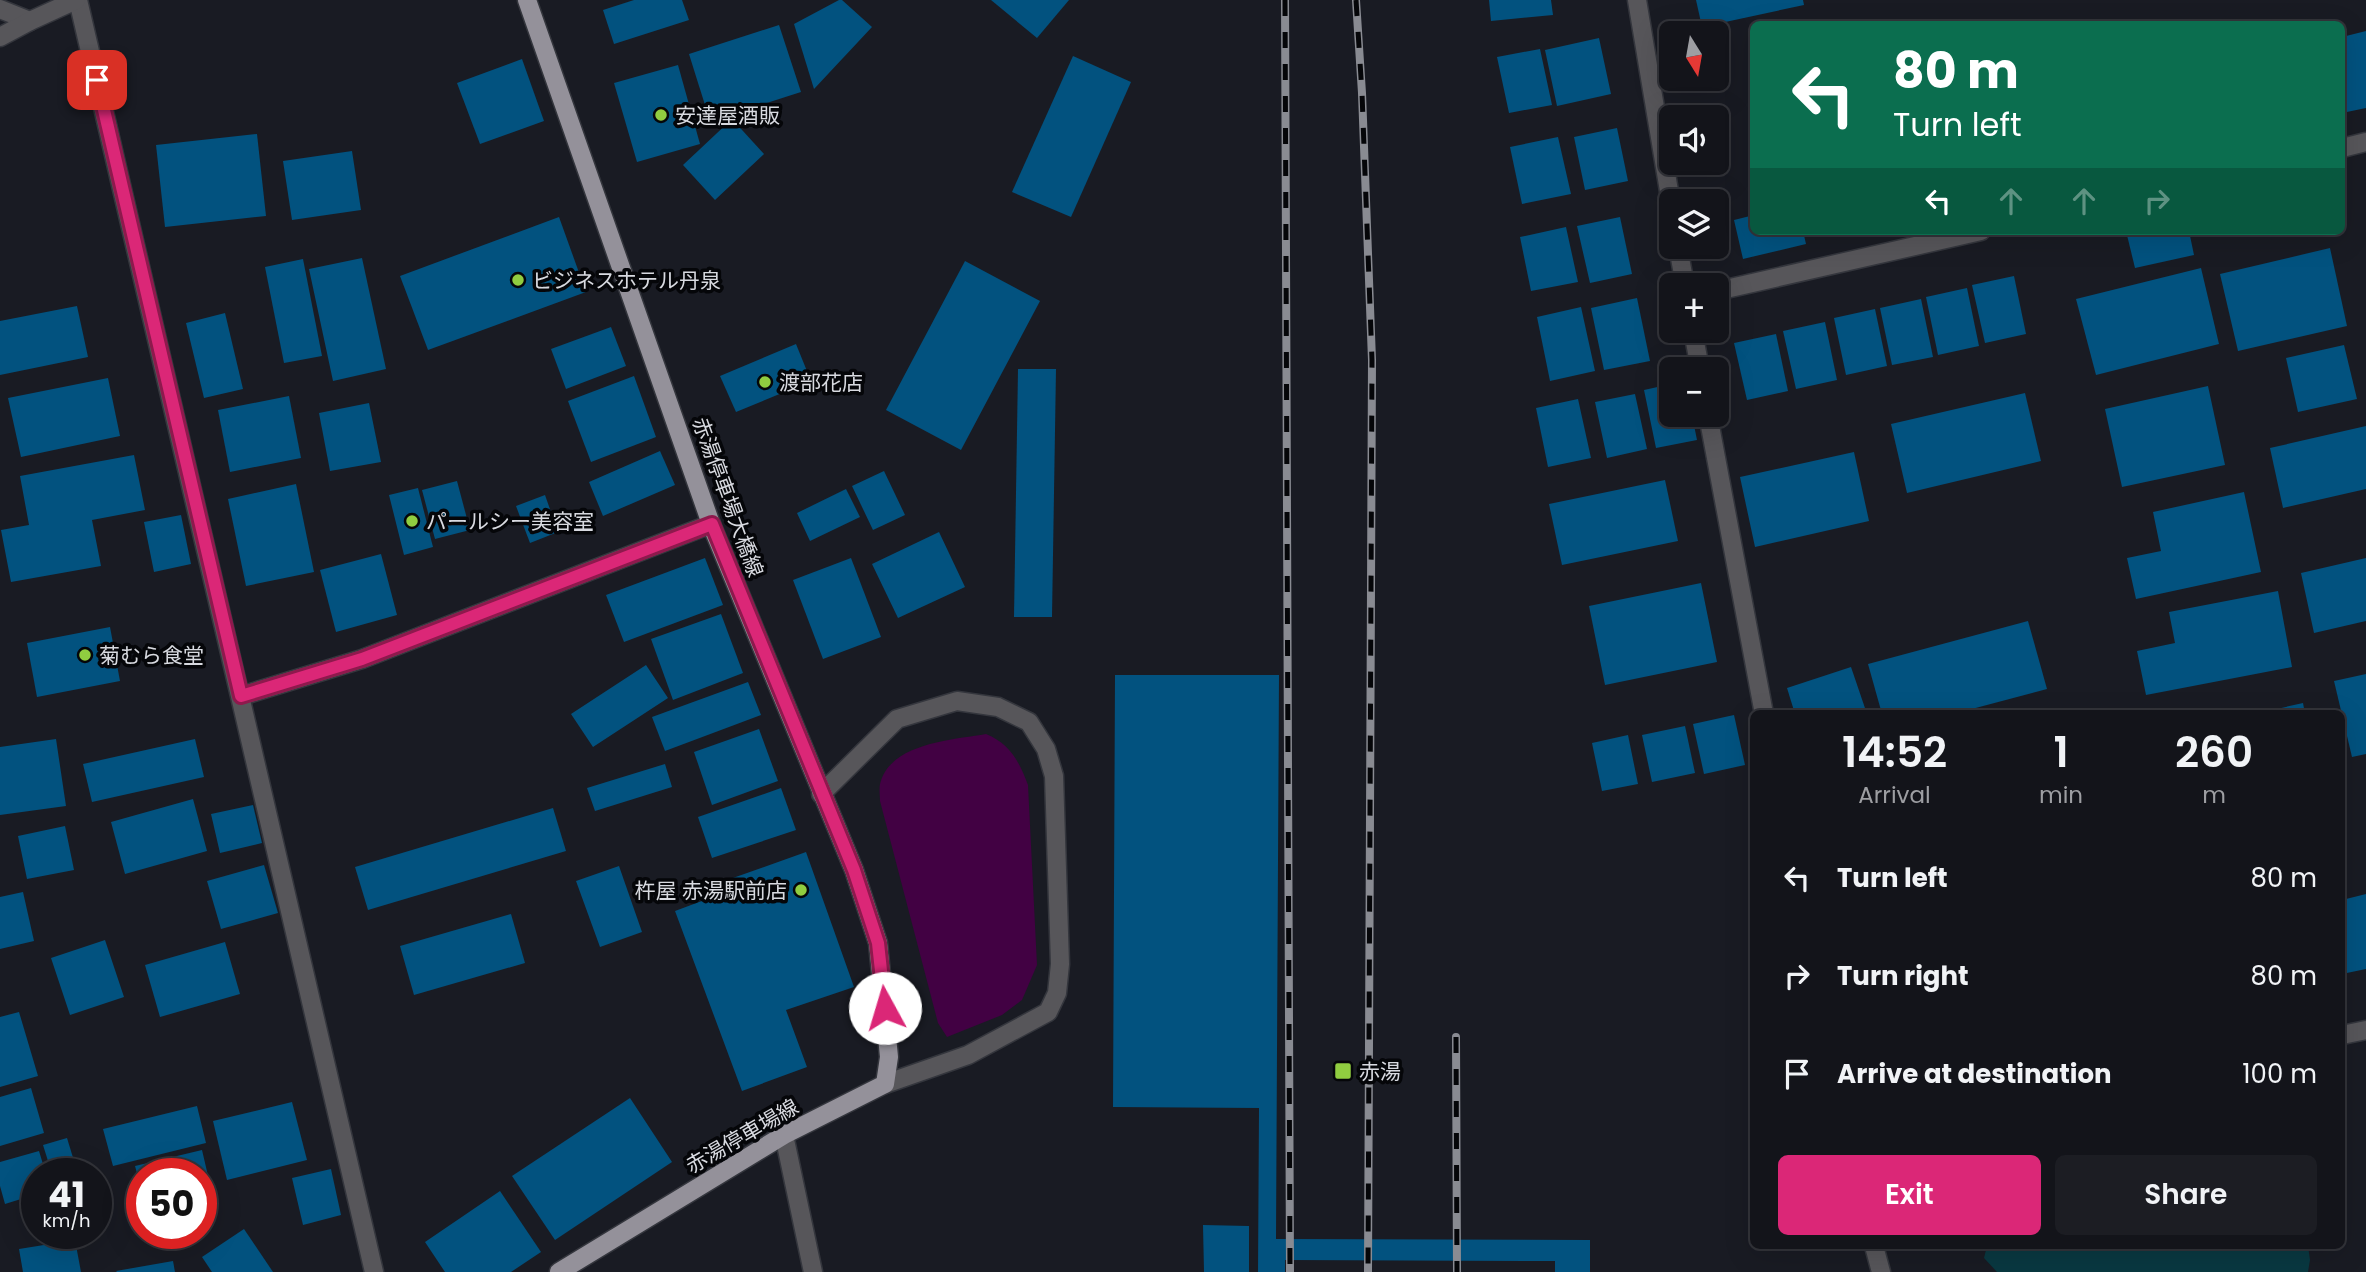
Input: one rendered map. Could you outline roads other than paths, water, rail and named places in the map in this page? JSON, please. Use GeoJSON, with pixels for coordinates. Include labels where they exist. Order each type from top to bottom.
{"type":"FeatureCollection","features":[{"type":"Feature","properties":{"kind":"main road","name":"赤湯停車場大橋線"},"geometry":{"type":"LineString","coordinates":[[527,0],[712,524],[854,870],[878,943],[889,1057],[885,1084]]}},
{"type":"Feature","properties":{"kind":"main road","name":"赤湯停車場線"},"geometry":{"type":"LineString","coordinates":[[559,1272],[784,1135],[885,1084]]}},
{"type":"Feature","properties":{"kind":"street"},"geometry":{"type":"LineString","coordinates":[[0,37],[77,0],[374,1272]]}},
{"type":"Feature","properties":{"kind":"street"},"geometry":{"type":"LineString","coordinates":[[1637,0],[1669,189]]}},
{"type":"Feature","properties":{"kind":"street"},"geometry":{"type":"LineString","coordinates":[[0,9],[30,21]]}},
{"type":"Feature","properties":{"kind":"street"},"geometry":{"type":"LineString","coordinates":[[2345,147],[2366,142]]}},
{"type":"Feature","properties":{"kind":"street"},"geometry":{"type":"LineString","coordinates":[[1729,287],[1963,235]]}},
{"type":"Feature","properties":{"kind":"street"},"geometry":{"type":"LineString","coordinates":[[1711,427],[1763,710]]}},
{"type":"Feature","properties":{"kind":"street"},"geometry":{"type":"LineString","coordinates":[[241,696],[362,659],[712,524]]}},
{"type":"Feature","properties":{"kind":"street"},"geometry":{"type":"LineString","coordinates":[[821,794],[897,719],[957,701],[998,707],[1029,722],[1046,749],[1054,776],[1060,964],[1057,993],[1048,1012],[968,1055],[885,1084]]}},
{"type":"Feature","properties":{"kind":"street"},"geometry":{"type":"LineString","coordinates":[[2345,1034],[2366,1030]]}},
{"type":"Feature","properties":{"kind":"street"},"geometry":{"type":"LineString","coordinates":[[784,1135],[813,1272]]}},
{"type":"Feature","properties":{"kind":"street"},"geometry":{"type":"LineString","coordinates":[[1875,1249],[1881,1272]]}},
{"type":"Feature","properties":{"kind":"water"},"geometry":{"type":"Polygon","coordinates":[[[1986,1249],[2308,1249],[2310,1260],[2308,1272],[1997,1272],[1984,1258],[1986,1249]]]}},
{"type":"Feature","properties":{"kind":"railway"},"geometry":{"type":"LineString","coordinates":[[1285,0],[1290,1272]]}},
{"type":"Feature","properties":{"kind":"railway"},"geometry":{"type":"LineString","coordinates":[[1356,0],[1372,360],[1368,1272]]}},
{"type":"Feature","properties":{"kind":"railway"},"geometry":{"type":"LineString","coordinates":[[1456,1037],[1457,1272]]}},
{"type":"Feature","properties":{"kind":"place","name":"安達屋酒販"},"geometry":{"type":"Point","coordinates":[661,115]}},
{"type":"Feature","properties":{"kind":"place","name":"ビジネスホテル丹泉"},"geometry":{"type":"Point","coordinates":[518,280]}},
{"type":"Feature","properties":{"kind":"place","name":"渡部花店"},"geometry":{"type":"Point","coordinates":[765,382]}},
{"type":"Feature","properties":{"kind":"place","name":"パールシー美容室"},"geometry":{"type":"Point","coordinates":[412,521]}},
{"type":"Feature","properties":{"kind":"place","name":"菊むら食堂"},"geometry":{"type":"Point","coordinates":[85,655]}},
{"type":"Feature","properties":{"kind":"place","name":"杵屋 赤湯駅前店"},"geometry":{"type":"Point","coordinates":[801,890]}},
{"type":"Feature","properties":{"kind":"place","name":"赤湯"},"geometry":{"type":"Point","coordinates":[1343,1071]}}]}
